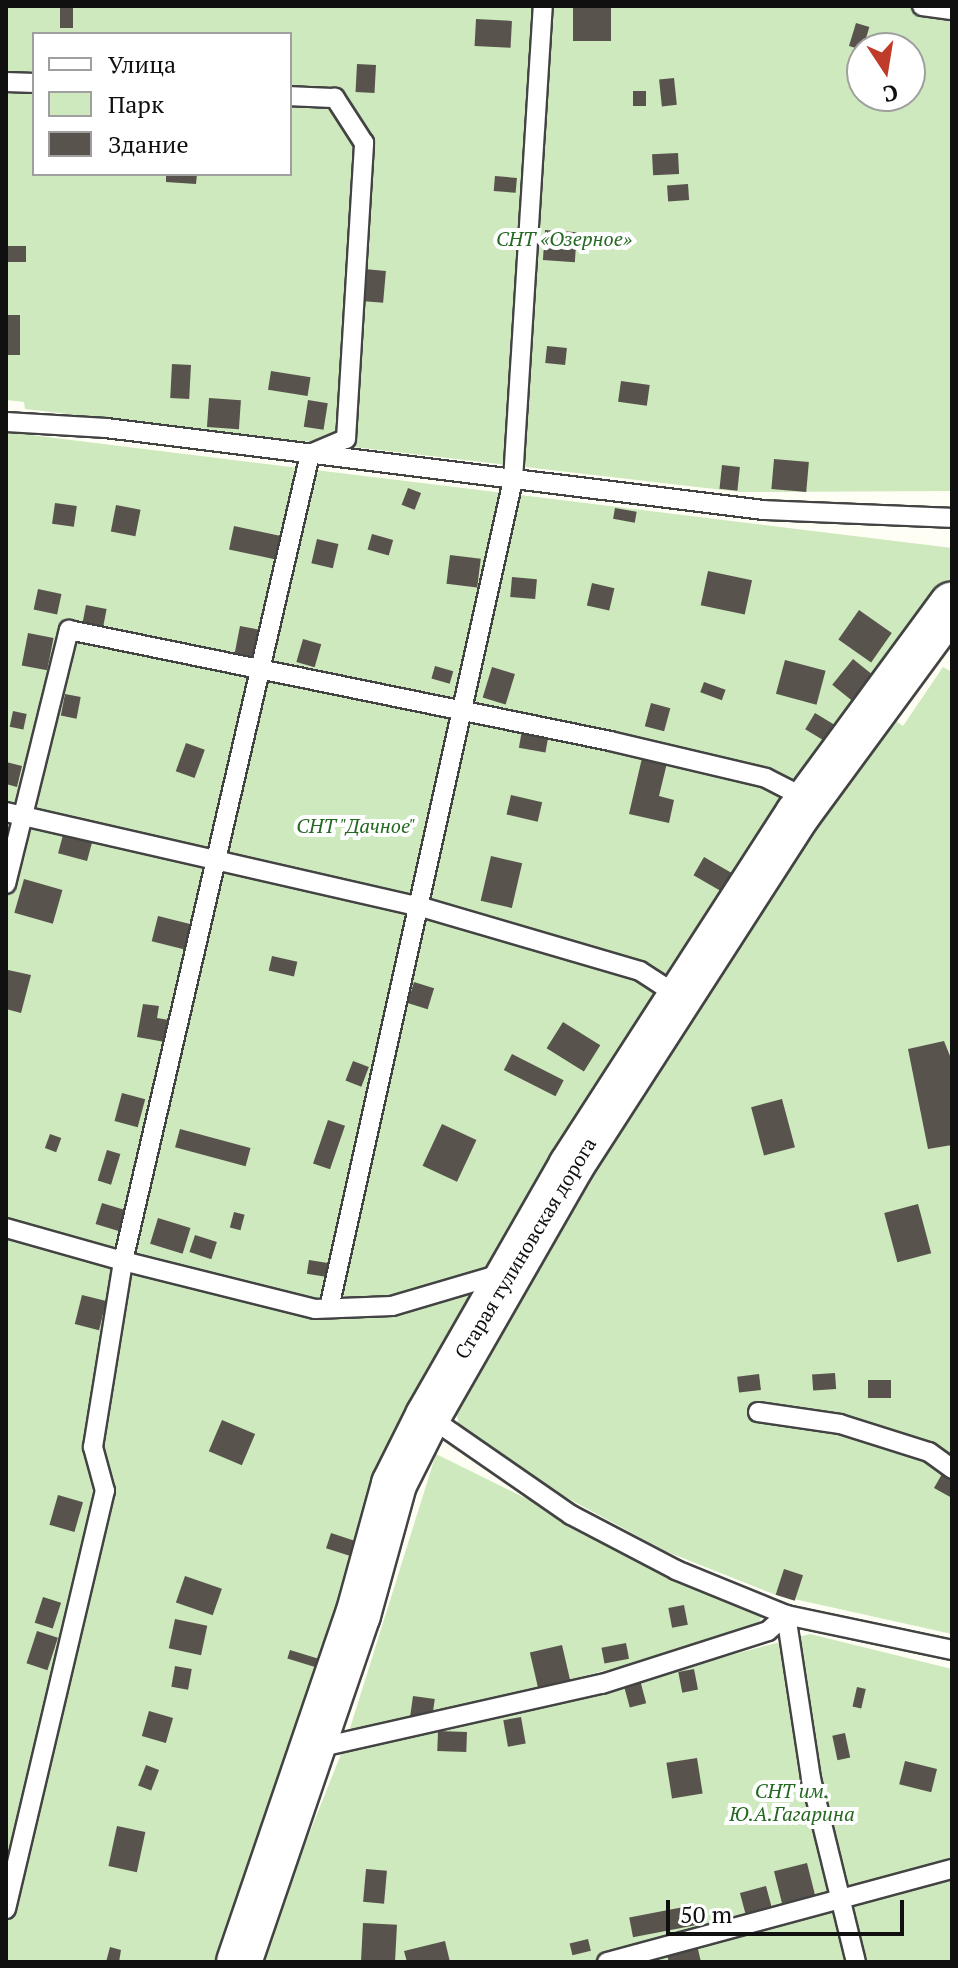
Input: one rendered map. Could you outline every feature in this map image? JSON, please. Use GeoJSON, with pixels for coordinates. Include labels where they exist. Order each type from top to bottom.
{"type":"FeatureCollection","features":[{"type":"Feature","properties":{"kind":"street","name":"Старая тулиновская дорога"},"geometry":{"type":"LineString","coordinates":[[239,1962],[394,1484],[428,1416],[507,1272],[809,800],[952,604]]}},
{"type":"Feature","properties":{"kind":"lane"},"geometry":{"type":"LineString","coordinates":[[329,1308],[513,480],[543,6]]}},
{"type":"Feature","properties":{"kind":"lane"},"geometry":{"type":"LineString","coordinates":[[922,6],[952,10]]}},
{"type":"Feature","properties":{"kind":"lane"},"geometry":{"type":"LineString","coordinates":[[6,82],[32,83]]}},
{"type":"Feature","properties":{"kind":"lane"},"geometry":{"type":"LineString","coordinates":[[292,96],[335,98],[364,143],[346,439],[310,454]]}},
{"type":"Feature","properties":{"kind":"lane"},"geometry":{"type":"LineString","coordinates":[[6,422],[310,454],[763,510],[952,518]]}},
{"type":"Feature","properties":{"kind":"lane"},"geometry":{"type":"LineString","coordinates":[[6,1909],[105,1491],[93,1447],[123,1261],[310,454]]}},
{"type":"Feature","properties":{"kind":"lane"},"geometry":{"type":"LineString","coordinates":[[6,884],[14,814],[69,630],[262,666],[766,778],[809,800]]}},
{"type":"Feature","properties":{"kind":"lane"},"geometry":{"type":"LineString","coordinates":[[14,814],[418,906],[640,971],[683,998]]}},
{"type":"Feature","properties":{"kind":"lane"},"geometry":{"type":"LineString","coordinates":[[6,1228],[123,1261],[329,1308],[392,1306],[507,1272]]}},
{"type":"Feature","properties":{"kind":"lane"},"geometry":{"type":"LineString","coordinates":[[758,1412],[840,1424],[929,1452],[952,1469]]}},
{"type":"Feature","properties":{"kind":"lane"},"geometry":{"type":"LineString","coordinates":[[428,1416],[571,1515],[786,1615],[952,1650]]}},
{"type":"Feature","properties":{"kind":"lane"},"geometry":{"type":"LineString","coordinates":[[310,1749],[602,1684],[768,1631],[786,1615]]}},
{"type":"Feature","properties":{"kind":"lane"},"geometry":{"type":"LineString","coordinates":[[786,1615],[811,1779],[856,1962]]}},
{"type":"Feature","properties":{"kind":"lane"},"geometry":{"type":"LineString","coordinates":[[607,1962],[952,1869]]}},
{"type":"Feature","properties":{"kind":"green space","name":"СНТ «Озерное»"},"geometry":{"type":"Polygon","coordinates":[[[6,6],[952,6],[952,491],[740,492],[25,409],[24,402],[6,400],[6,6]]]}},
{"type":"Feature","properties":{"kind":"green space","name":"СНТ \"Дачное\""},"geometry":{"type":"Polygon","coordinates":[[[6,432],[952,548],[952,578],[799,779],[507,1229],[382,1461],[339,1628],[229,1962],[6,1962],[6,432]]]}},
{"type":"Feature","properties":{"kind":"green space"},"geometry":{"type":"Polygon","coordinates":[[[943,667],[952,672],[952,1634],[776,1595],[665,1551],[549,1488],[459,1426],[455,1406],[559,1219],[890,717],[903,726],[943,667]]]}},
{"type":"Feature","properties":{"kind":"green space","name":"СНТ им. Ю.А.Гагарина"},"geometry":{"type":"Polygon","coordinates":[[[436,1454],[762,1615],[756,1631],[580,1677],[585,1694],[810,1634],[952,1669],[952,1962],[258,1962],[345,1744],[436,1454]]]}},
{"type":"Feature","properties":{"kind":"building"},"geometry":{"type":"Polygon","coordinates":[[[60,6],[73,6],[73,28],[60,28],[60,6]]]}},
{"type":"Feature","properties":{"kind":"building"},"geometry":{"type":"Polygon","coordinates":[[[573,6],[611,6],[611,41],[573,41],[573,6]]]}},
{"type":"Feature","properties":{"kind":"building"},"geometry":{"type":"Polygon","coordinates":[[[476,19],[512,21],[511,48],[475,46],[476,19]]]}},
{"type":"Feature","properties":{"kind":"building"},"geometry":{"type":"Polygon","coordinates":[[[856,23],[869,27],[868,32],[853,32],[856,23]]]}},
{"type":"Feature","properties":{"kind":"building"},"geometry":{"type":"Polygon","coordinates":[[[357,64],[376,65],[375,93],[356,92],[357,64]]]}},
{"type":"Feature","properties":{"kind":"building"},"geometry":{"type":"Polygon","coordinates":[[[674,78],[677,105],[662,106],[659,80],[674,78]]]}},
{"type":"Feature","properties":{"kind":"building"},"geometry":{"type":"Polygon","coordinates":[[[633,91],[646,91],[646,106],[633,106],[633,91]]]}},
{"type":"Feature","properties":{"kind":"building"},"geometry":{"type":"Polygon","coordinates":[[[678,153],[679,174],[653,175],[652,154],[678,153]]]}},
{"type":"Feature","properties":{"kind":"building"},"geometry":{"type":"Polygon","coordinates":[[[166,176],[197,176],[196,184],[166,182],[166,176]]]}},
{"type":"Feature","properties":{"kind":"building"},"geometry":{"type":"Polygon","coordinates":[[[495,176],[517,178],[516,193],[494,191],[495,176]]]}},
{"type":"Feature","properties":{"kind":"building"},"geometry":{"type":"Polygon","coordinates":[[[688,184],[689,200],[668,201],[667,185],[688,184]]]}},
{"type":"Feature","properties":{"kind":"building"},"geometry":{"type":"Polygon","coordinates":[[[545,230],[577,232],[575,262],[543,260],[545,230]]]}},
{"type":"Feature","properties":{"kind":"building"},"geometry":{"type":"Polygon","coordinates":[[[6,246],[26,246],[26,262],[6,262],[6,246]]]}},
{"type":"Feature","properties":{"kind":"building"},"geometry":{"type":"Polygon","coordinates":[[[364,269],[386,271],[383,303],[361,301],[364,269]]]}},
{"type":"Feature","properties":{"kind":"building"},"geometry":{"type":"Polygon","coordinates":[[[6,315],[20,315],[20,355],[6,355],[6,315]]]}},
{"type":"Feature","properties":{"kind":"building"},"geometry":{"type":"Polygon","coordinates":[[[547,346],[567,348],[565,365],[545,363],[547,346]]]}},
{"type":"Feature","properties":{"kind":"building"},"geometry":{"type":"Polygon","coordinates":[[[172,364],[191,365],[189,399],[170,398],[172,364]]]}},
{"type":"Feature","properties":{"kind":"building"},"geometry":{"type":"Polygon","coordinates":[[[271,371],[311,377],[308,396],[268,390],[271,371]]]}},
{"type":"Feature","properties":{"kind":"building"},"geometry":{"type":"Polygon","coordinates":[[[621,381],[650,385],[647,406],[618,402],[621,381]]]}},
{"type":"Feature","properties":{"kind":"building"},"geometry":{"type":"Polygon","coordinates":[[[209,398],[241,400],[239,429],[207,427],[209,398]]]}},
{"type":"Feature","properties":{"kind":"building"},"geometry":{"type":"Polygon","coordinates":[[[308,400],[328,403],[324,430],[304,427],[308,400]]]}},
{"type":"Feature","properties":{"kind":"building"},"geometry":{"type":"Polygon","coordinates":[[[774,459],[809,462],[806,492],[771,489],[774,459]]]}},
{"type":"Feature","properties":{"kind":"building"},"geometry":{"type":"Polygon","coordinates":[[[722,465],[740,467],[737,491],[719,489],[722,465]]]}},
{"type":"Feature","properties":{"kind":"building"},"geometry":{"type":"Polygon","coordinates":[[[408,488],[421,493],[415,510],[402,505],[408,488]]]}},
{"type":"Feature","properties":{"kind":"building"},"geometry":{"type":"Polygon","coordinates":[[[55,503],[77,506],[74,527],[52,524],[55,503]]]}},
{"type":"Feature","properties":{"kind":"building"},"geometry":{"type":"Polygon","coordinates":[[[116,505],[141,510],[135,536],[111,532],[116,505]]]}},
{"type":"Feature","properties":{"kind":"building"},"geometry":{"type":"Polygon","coordinates":[[[615,508],[637,512],[635,523],[613,519],[615,508]]]}},
{"type":"Feature","properties":{"kind":"building"},"geometry":{"type":"Polygon","coordinates":[[[234,526],[282,536],[277,560],[229,549],[234,526]]]}},
{"type":"Feature","properties":{"kind":"building"},"geometry":{"type":"Polygon","coordinates":[[[372,534],[393,540],[389,555],[368,549],[372,534]]]}},
{"type":"Feature","properties":{"kind":"building"},"geometry":{"type":"Polygon","coordinates":[[[317,539],[338,544],[333,568],[311,563],[317,539]]]}},
{"type":"Feature","properties":{"kind":"building"},"geometry":{"type":"Polygon","coordinates":[[[450,555],[481,559],[477,588],[446,584],[450,555]]]}},
{"type":"Feature","properties":{"kind":"building"},"geometry":{"type":"Polygon","coordinates":[[[708,571],[752,580],[745,615],[701,605],[708,571]]]}},
{"type":"Feature","properties":{"kind":"building"},"geometry":{"type":"Polygon","coordinates":[[[512,577],[537,579],[535,599],[510,597],[512,577]]]}},
{"type":"Feature","properties":{"kind":"building"},"geometry":{"type":"Polygon","coordinates":[[[592,583],[614,588],[609,611],[587,605],[592,583]]]}},
{"type":"Feature","properties":{"kind":"building"},"geometry":{"type":"Polygon","coordinates":[[[38,589],[61,594],[57,615],[34,610],[38,589]]]}},
{"type":"Feature","properties":{"kind":"building"},"geometry":{"type":"Polygon","coordinates":[[[86,605],[107,609],[103,626],[83,622],[86,605]]]}},
{"type":"Feature","properties":{"kind":"building"},"geometry":{"type":"Polygon","coordinates":[[[859,610],[892,633],[871,662],[838,639],[859,610]]]}},
{"type":"Feature","properties":{"kind":"building"},"geometry":{"type":"Polygon","coordinates":[[[240,626],[260,630],[254,657],[235,653],[240,626]]]}},
{"type":"Feature","properties":{"kind":"building"},"geometry":{"type":"Polygon","coordinates":[[[28,633],[54,638],[47,670],[22,665],[28,633]]]}},
{"type":"Feature","properties":{"kind":"building"},"geometry":{"type":"Polygon","coordinates":[[[303,639],[321,644],[315,667],[296,662],[303,639]]]}},
{"type":"Feature","properties":{"kind":"building"},"geometry":{"type":"Polygon","coordinates":[[[853,659],[873,675],[852,701],[832,685],[853,659]]]}},
{"type":"Feature","properties":{"kind":"building"},"geometry":{"type":"Polygon","coordinates":[[[785,660],[826,671],[817,705],[776,694],[785,660]]]}},
{"type":"Feature","properties":{"kind":"building"},"geometry":{"type":"Polygon","coordinates":[[[435,666],[453,671],[450,684],[431,678],[435,666]]]}},
{"type":"Feature","properties":{"kind":"building"},"geometry":{"type":"Polygon","coordinates":[[[492,667],[515,674],[506,705],[483,698],[492,667]]]}},
{"type":"Feature","properties":{"kind":"building"},"geometry":{"type":"Polygon","coordinates":[[[704,682],[726,690],[722,700],[700,692],[704,682]]]}},
{"type":"Feature","properties":{"kind":"building"},"geometry":{"type":"Polygon","coordinates":[[[65,694],[81,697],[77,719],[61,716],[65,694]]]}},
{"type":"Feature","properties":{"kind":"building"},"geometry":{"type":"Polygon","coordinates":[[[651,703],[670,708],[664,731],[645,726],[651,703]]]}},
{"type":"Feature","properties":{"kind":"building"},"geometry":{"type":"Polygon","coordinates":[[[13,711],[27,714],[23,730],[10,727],[13,711]]]}},
{"type":"Feature","properties":{"kind":"building"},"geometry":{"type":"Polygon","coordinates":[[[815,713],[837,726],[828,743],[805,729],[815,713]]]}},
{"type":"Feature","properties":{"kind":"building"},"geometry":{"type":"Polygon","coordinates":[[[522,730],[549,735],[545,752],[519,748],[522,730]]]}},
{"type":"Feature","properties":{"kind":"building"},"geometry":{"type":"Polygon","coordinates":[[[186,743],[205,750],[195,778],[176,771],[186,743]]]}},
{"type":"Feature","properties":{"kind":"building"},"geometry":{"type":"Polygon","coordinates":[[[642,758],[667,763],[659,796],[674,800],[669,823],[629,814],[642,758]]]}},
{"type":"Feature","properties":{"kind":"building"},"geometry":{"type":"Polygon","coordinates":[[[6,762],[22,766],[17,787],[6,784],[6,762]]]}},
{"type":"Feature","properties":{"kind":"building"},"geometry":{"type":"Polygon","coordinates":[[[511,795],[542,802],[538,822],[507,814],[511,795]]]}},
{"type":"Feature","properties":{"kind":"building"},"geometry":{"type":"Polygon","coordinates":[[[63,835],[92,843],[87,861],[58,853],[63,835]]]}},
{"type":"Feature","properties":{"kind":"building"},"geometry":{"type":"Polygon","coordinates":[[[491,856],[522,863],[512,908],[481,901],[491,856]]]}},
{"type":"Feature","properties":{"kind":"building"},"geometry":{"type":"Polygon","coordinates":[[[704,857],[740,878],[730,896],[694,875],[704,857]]]}},
{"type":"Feature","properties":{"kind":"building"},"geometry":{"type":"Polygon","coordinates":[[[24,879],[62,890],[53,924],[14,913],[24,879]]]}},
{"type":"Feature","properties":{"kind":"building"},"geometry":{"type":"Polygon","coordinates":[[[158,916],[191,924],[185,949],[152,941],[158,916]]]}},
{"type":"Feature","properties":{"kind":"building"},"geometry":{"type":"Polygon","coordinates":[[[272,956],[297,962],[294,976],[269,971],[272,956]]]}},
{"type":"Feature","properties":{"kind":"building"},"geometry":{"type":"Polygon","coordinates":[[[8,970],[31,975],[21,1013],[6,1009],[8,970]]]}},
{"type":"Feature","properties":{"kind":"building"},"geometry":{"type":"Polygon","coordinates":[[[414,982],[434,988],[428,1009],[408,1003],[414,982]]]}},
{"type":"Feature","properties":{"kind":"building"},"geometry":{"type":"Polygon","coordinates":[[[143,1004],[159,1006],[157,1018],[169,1020],[165,1042],[137,1037],[143,1004]]]}},
{"type":"Feature","properties":{"kind":"building"},"geometry":{"type":"Polygon","coordinates":[[[563,1022],[600,1045],[584,1072],[547,1048],[563,1022]]]}},
{"type":"Feature","properties":{"kind":"building"},"geometry":{"type":"Polygon","coordinates":[[[944,1041],[952,1061],[952,1145],[928,1149],[908,1049],[944,1041]]]}},
{"type":"Feature","properties":{"kind":"building"},"geometry":{"type":"Polygon","coordinates":[[[512,1054],[564,1080],[556,1096],[504,1070],[512,1054]]]}},
{"type":"Feature","properties":{"kind":"building"},"geometry":{"type":"Polygon","coordinates":[[[353,1061],[369,1067],[361,1087],[345,1081],[353,1061]]]}},
{"type":"Feature","properties":{"kind":"building"},"geometry":{"type":"Polygon","coordinates":[[[122,1093],[145,1099],[138,1127],[114,1121],[122,1093]]]}},
{"type":"Feature","properties":{"kind":"building"},"geometry":{"type":"Polygon","coordinates":[[[782,1099],[795,1147],[764,1156],[751,1107],[782,1099]]]}},
{"type":"Feature","properties":{"kind":"building"},"geometry":{"type":"Polygon","coordinates":[[[328,1120],[345,1126],[330,1169],[313,1163],[328,1120]]]}},
{"type":"Feature","properties":{"kind":"building"},"geometry":{"type":"Polygon","coordinates":[[[442,1124],[476,1140],[457,1182],[423,1166],[442,1124]]]}},
{"type":"Feature","properties":{"kind":"building"},"geometry":{"type":"Polygon","coordinates":[[[180,1129],[251,1148],[246,1166],[175,1147],[180,1129]]]}},
{"type":"Feature","properties":{"kind":"building"},"geometry":{"type":"Polygon","coordinates":[[[50,1134],[61,1138],[56,1152],[45,1148],[50,1134]]]}},
{"type":"Feature","properties":{"kind":"building"},"geometry":{"type":"Polygon","coordinates":[[[107,1150],[120,1154],[111,1185],[98,1181],[107,1150]]]}},
{"type":"Feature","properties":{"kind":"building"},"geometry":{"type":"Polygon","coordinates":[[[102,1203],[125,1210],[119,1231],[96,1224],[102,1203]]]}},
{"type":"Feature","properties":{"kind":"building"},"geometry":{"type":"Polygon","coordinates":[[[918,1204],[931,1253],[897,1262],[884,1213],[918,1204]]]}},
{"type":"Feature","properties":{"kind":"building"},"geometry":{"type":"Polygon","coordinates":[[[234,1212],[245,1215],[240,1230],[230,1227],[234,1212]]]}},
{"type":"Feature","properties":{"kind":"building"},"geometry":{"type":"Polygon","coordinates":[[[158,1218],[191,1228],[183,1254],[150,1244],[158,1218]]]}},
{"type":"Feature","properties":{"kind":"building"},"geometry":{"type":"Polygon","coordinates":[[[195,1235],[217,1242],[211,1259],[189,1252],[195,1235]]]}},
{"type":"Feature","properties":{"kind":"building"},"geometry":{"type":"Polygon","coordinates":[[[309,1260],[328,1263],[326,1277],[307,1274],[309,1260]]]}},
{"type":"Feature","properties":{"kind":"building"},"geometry":{"type":"Polygon","coordinates":[[[82,1295],[106,1301],[99,1330],[75,1324],[82,1295]]]}},
{"type":"Feature","properties":{"kind":"building"},"geometry":{"type":"Polygon","coordinates":[[[835,1373],[836,1389],[813,1391],[812,1375],[835,1373]]]}},
{"type":"Feature","properties":{"kind":"building"},"geometry":{"type":"Polygon","coordinates":[[[759,1374],[761,1390],[739,1393],[737,1377],[759,1374]]]}},
{"type":"Feature","properties":{"kind":"building"},"geometry":{"type":"Polygon","coordinates":[[[868,1380],[891,1380],[891,1398],[868,1398],[868,1380]]]}},
{"type":"Feature","properties":{"kind":"building"},"geometry":{"type":"Polygon","coordinates":[[[222,1420],[255,1434],[242,1465],[209,1451],[222,1420]]]}},
{"type":"Feature","properties":{"kind":"building"},"geometry":{"type":"Polygon","coordinates":[[[942,1474],[952,1479],[952,1498],[934,1488],[942,1474]]]}},
{"type":"Feature","properties":{"kind":"building"},"geometry":{"type":"Polygon","coordinates":[[[58,1495],[83,1502],[74,1532],[49,1525],[58,1495]]]}},
{"type":"Feature","properties":{"kind":"building"},"geometry":{"type":"Polygon","coordinates":[[[331,1533],[358,1542],[353,1557],[326,1548],[331,1533]]]}},
{"type":"Feature","properties":{"kind":"building"},"geometry":{"type":"Polygon","coordinates":[[[784,1569],[803,1575],[795,1601],[776,1595],[784,1569]]]}},
{"type":"Feature","properties":{"kind":"building"},"geometry":{"type":"Polygon","coordinates":[[[185,1576],[222,1589],[213,1615],[176,1602],[185,1576]]]}},
{"type":"Feature","properties":{"kind":"building"},"geometry":{"type":"Polygon","coordinates":[[[43,1597],[61,1603],[53,1629],[35,1623],[43,1597]]]}},
{"type":"Feature","properties":{"kind":"building"},"geometry":{"type":"Polygon","coordinates":[[[684,1605],[688,1625],[672,1628],[668,1608],[684,1605]]]}},
{"type":"Feature","properties":{"kind":"building"},"geometry":{"type":"Polygon","coordinates":[[[175,1619],[207,1626],[201,1655],[169,1648],[175,1619]]]}},
{"type":"Feature","properties":{"kind":"building"},"geometry":{"type":"Polygon","coordinates":[[[37,1631],[58,1638],[47,1670],[26,1663],[37,1631]]]}},
{"type":"Feature","properties":{"kind":"building"},"geometry":{"type":"Polygon","coordinates":[[[626,1643],[629,1659],[605,1663],[601,1648],[626,1643]]]}},
{"type":"Feature","properties":{"kind":"building"},"geometry":{"type":"Polygon","coordinates":[[[562,1645],[571,1685],[539,1692],[530,1652],[562,1645]]]}},
{"type":"Feature","properties":{"kind":"building"},"geometry":{"type":"Polygon","coordinates":[[[290,1650],[323,1660],[320,1669],[287,1659],[290,1650]]]}},
{"type":"Feature","properties":{"kind":"building"},"geometry":{"type":"Polygon","coordinates":[[[175,1666],[192,1669],[188,1690],[171,1687],[175,1666]]]}},
{"type":"Feature","properties":{"kind":"building"},"geometry":{"type":"Polygon","coordinates":[[[694,1669],[698,1690],[682,1693],[678,1672],[694,1669]]]}},
{"type":"Feature","properties":{"kind":"building"},"geometry":{"type":"Polygon","coordinates":[[[640,1680],[646,1703],[630,1708],[624,1684],[640,1680]]]}},
{"type":"Feature","properties":{"kind":"building"},"geometry":{"type":"Polygon","coordinates":[[[857,1687],[866,1689],[861,1709],[853,1706],[857,1687]]]}},
{"type":"Feature","properties":{"kind":"building"},"geometry":{"type":"Polygon","coordinates":[[[413,1696],[435,1699],[432,1721],[410,1718],[413,1696]]]}},
{"type":"Feature","properties":{"kind":"building"},"geometry":{"type":"Polygon","coordinates":[[[149,1711],[173,1718],[166,1743],[142,1736],[149,1711]]]}},
{"type":"Feature","properties":{"kind":"building"},"geometry":{"type":"Polygon","coordinates":[[[521,1717],[526,1744],[508,1747],[503,1720],[521,1717]]]}},
{"type":"Feature","properties":{"kind":"building"},"geometry":{"type":"Polygon","coordinates":[[[438,1731],[467,1732],[466,1752],[437,1751],[438,1731]]]}},
{"type":"Feature","properties":{"kind":"building"},"geometry":{"type":"Polygon","coordinates":[[[845,1733],[850,1757],[837,1760],[832,1736],[845,1733]]]}},
{"type":"Feature","properties":{"kind":"building"},"geometry":{"type":"Polygon","coordinates":[[[697,1758],[703,1794],[672,1798],[666,1763],[697,1758]]]}},
{"type":"Feature","properties":{"kind":"building"},"geometry":{"type":"Polygon","coordinates":[[[905,1761],[937,1769],[931,1792],[899,1784],[905,1761]]]}},
{"type":"Feature","properties":{"kind":"building"},"geometry":{"type":"Polygon","coordinates":[[[146,1765],[159,1770],[151,1791],[138,1786],[146,1765]]]}},
{"type":"Feature","properties":{"kind":"building"},"geometry":{"type":"Polygon","coordinates":[[[117,1826],[145,1832],[137,1872],[108,1866],[117,1826]]]}},
{"type":"Feature","properties":{"kind":"building"},"geometry":{"type":"Polygon","coordinates":[[[807,1863],[815,1895],[782,1903],[774,1871],[807,1863]]]}},
{"type":"Feature","properties":{"kind":"building"},"geometry":{"type":"Polygon","coordinates":[[[366,1869],[387,1871],[384,1904],[363,1902],[366,1869]]]}},
{"type":"Feature","properties":{"kind":"building"},"geometry":{"type":"Polygon","coordinates":[[[766,1886],[772,1908],[746,1915],[740,1893],[766,1886]]]}},
{"type":"Feature","properties":{"kind":"building"},"geometry":{"type":"Polygon","coordinates":[[[694,1905],[698,1925],[633,1937],[629,1918],[694,1905]]]}},
{"type":"Feature","properties":{"kind":"building"},"geometry":{"type":"Polygon","coordinates":[[[363,1923],[397,1925],[395,1962],[361,1962],[363,1923]]]}},
{"type":"Feature","properties":{"kind":"building"},"geometry":{"type":"Polygon","coordinates":[[[588,1939],[591,1951],[572,1955],[570,1944],[588,1939]]]}},
{"type":"Feature","properties":{"kind":"building"},"geometry":{"type":"Polygon","coordinates":[[[445,1941],[450,1962],[407,1962],[404,1951],[445,1941]]]}},
{"type":"Feature","properties":{"kind":"building"},"geometry":{"type":"Polygon","coordinates":[[[697,1945],[701,1962],[669,1962],[666,1952],[697,1945]]]}},
{"type":"Feature","properties":{"kind":"building"},"geometry":{"type":"Polygon","coordinates":[[[110,1947],[121,1950],[119,1962],[106,1962],[110,1947]]]}}]}
